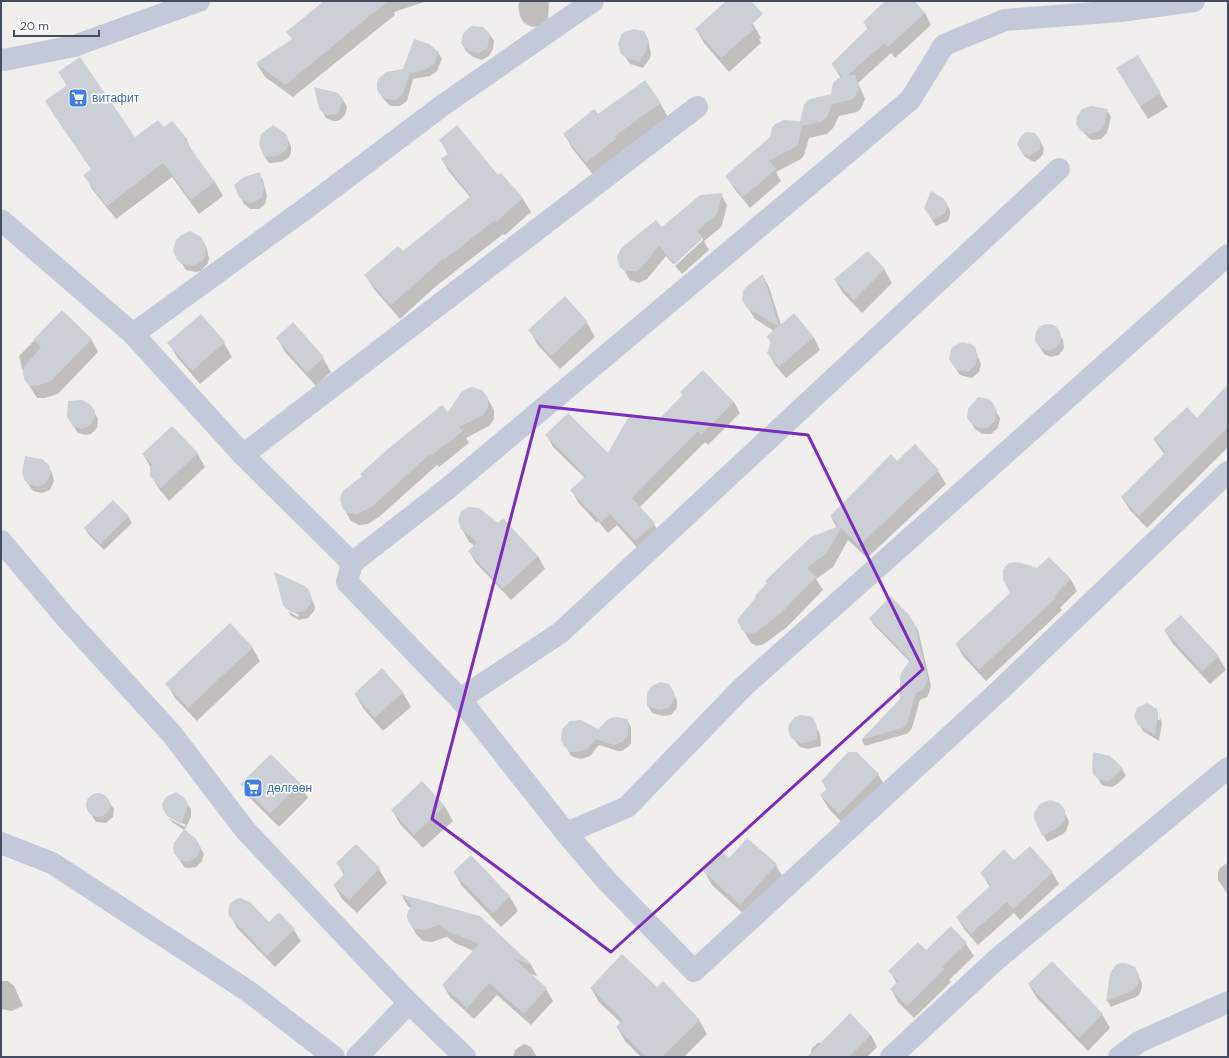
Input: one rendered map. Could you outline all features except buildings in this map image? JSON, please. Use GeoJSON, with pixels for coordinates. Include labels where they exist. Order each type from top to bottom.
{"type":"FeatureCollection","features":[{"type":"Feature","properties":{"kind":"street"},"geometry":{"type":"LineString","coordinates":[[1,59],[4,60],[74,46],[199,1]]}},
{"type":"Feature","properties":{"kind":"street"},"geometry":{"type":"LineString","coordinates":[[133,334],[443,105],[593,1]]}},
{"type":"Feature","properties":{"kind":"street"},"geometry":{"type":"LineString","coordinates":[[1194,1],[1120,10],[1005,20],[944,45],[910,100],[447,489],[352,563],[347,582],[460,699],[606,880],[694,971],[1005,685],[1228,472]]}},
{"type":"Feature","properties":{"kind":"street"},"geometry":{"type":"LineString","coordinates":[[242,456],[697,107]]}},
{"type":"Feature","properties":{"kind":"street"},"geometry":{"type":"LineString","coordinates":[[460,699],[560,633],[1059,169]]}},
{"type":"Feature","properties":{"kind":"street"},"geometry":{"type":"LineString","coordinates":[[1,220],[133,334],[242,456],[352,563]]}},
{"type":"Feature","properties":{"kind":"street"},"geometry":{"type":"LineString","coordinates":[[566,832],[627,807],[743,687],[1228,255]]}},
{"type":"Feature","properties":{"kind":"street"},"geometry":{"type":"LineString","coordinates":[[1,541],[66,618],[171,733],[246,831],[409,1003],[466,1057]]}},
{"type":"Feature","properties":{"kind":"street"},"geometry":{"type":"LineString","coordinates":[[891,1057],[997,959],[1228,768]]}},
{"type":"Feature","properties":{"kind":"street"},"geometry":{"type":"LineString","coordinates":[[1,843],[52,863],[248,991],[334,1057]]}},
{"type":"Feature","properties":{"kind":"street"},"geometry":{"type":"LineString","coordinates":[[1119,1057],[1139,1042],[1228,1002]]}},
{"type":"Feature","properties":{"kind":"street"},"geometry":{"type":"LineString","coordinates":[[357,1057],[409,1003]]}},
{"type":"Feature","properties":{"kind":"highlighted area"},"geometry":{"type":"Polygon","coordinates":[[[540,406],[808,435],[923,669],[611,952],[432,819],[540,406]]]}},
{"type":"Feature","properties":{"kind":"place","name":"витафит"},"geometry":{"type":"Point","coordinates":[78,98]}},
{"type":"Feature","properties":{"kind":"place","name":"дөлгөөн"},"geometry":{"type":"Point","coordinates":[253,788]}}]}
